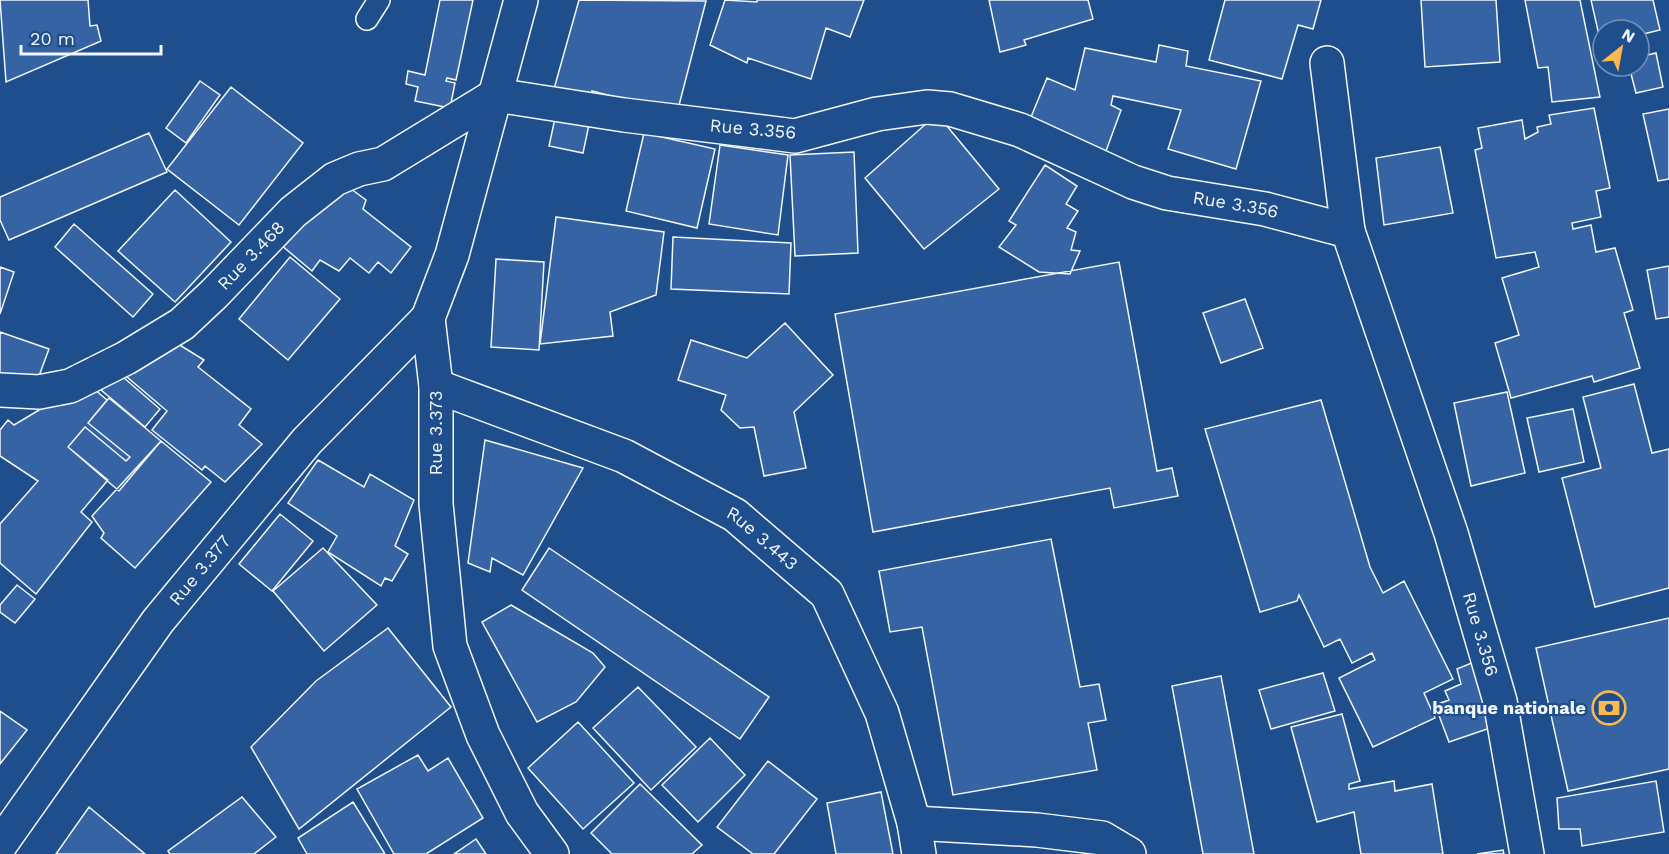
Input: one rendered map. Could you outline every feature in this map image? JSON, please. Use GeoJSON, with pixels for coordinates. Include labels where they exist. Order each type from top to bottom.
{"type":"FeatureCollection","features":[{"type":"Feature","properties":{"kind":"street","name":"Rue 3.373"},"geometry":{"type":"LineString","coordinates":[[522,0],[452,255],[428,318],[436,386],[436,504],[450,646],[488,744],[522,813],[552,854]]}},
{"type":"Feature","properties":{"kind":"street"},"geometry":{"type":"LineString","coordinates":[[1327,63],[1348,231]]}},
{"type":"Feature","properties":{"kind":"street","name":"Rue 3.356"},"geometry":{"type":"LineString","coordinates":[[495,95],[624,115],[795,136],[878,114],[927,107],[950,109],[1020,130],[1133,183],[1167,193],[1265,209],[1348,231],[1451,533],[1500,701],[1527,854]]}},
{"type":"Feature","properties":{"kind":"street","name":"Rue 3.468"},"geometry":{"type":"LineString","coordinates":[[0,390],[39,392],[70,386],[126,358],[182,324],[293,212],[335,179],[382,164],[495,95]]}},
{"type":"Feature","properties":{"kind":"street","name":"Rue 3.377"},"geometry":{"type":"LineString","coordinates":[[0,844],[158,621],[308,441],[428,318]]}},
{"type":"Feature","properties":{"kind":"street","name":"Rue 3.443"},"geometry":{"type":"LineString","coordinates":[[436,386],[624,456],[735,515],[827,594],[882,713],[916,838]]}},
{"type":"Feature","properties":{"kind":"street"},"geometry":{"type":"LineString","coordinates":[[916,838],[1037,830],[1102,838],[1129,854]]}},
{"type":"Feature","properties":{"kind":"lane"},"geometry":{"type":"LineString","coordinates":[[367,19],[379,0]]}},
{"type":"Feature","properties":{"kind":"building"},"geometry":{"type":"Polygon","coordinates":[[[0,0],[88,0],[90,26],[97,25],[101,41],[6,82],[0,0]]]}},
{"type":"Feature","properties":{"kind":"building"},"geometry":{"type":"Polygon","coordinates":[[[440,0],[473,0],[456,80],[447,78],[446,81],[455,83],[450,108],[415,101],[418,87],[406,84],[408,71],[425,75],[440,0]]]}},
{"type":"Feature","properties":{"kind":"building"},"geometry":{"type":"Polygon","coordinates":[[[579,0],[706,1],[677,113],[592,91],[589,106],[552,96],[579,0]]]}},
{"type":"Feature","properties":{"kind":"building"},"geometry":{"type":"Polygon","coordinates":[[[725,0],[757,2],[757,0],[864,0],[850,37],[826,28],[811,79],[748,58],[747,63],[710,45],[725,0]]]}},
{"type":"Feature","properties":{"kind":"building"},"geometry":{"type":"Polygon","coordinates":[[[989,0],[1088,0],[1093,19],[1024,40],[1026,45],[1000,52],[989,0]]]}},
{"type":"Feature","properties":{"kind":"building"},"geometry":{"type":"Polygon","coordinates":[[[1225,0],[1321,0],[1313,29],[1298,25],[1282,79],[1209,60],[1225,0]]]}},
{"type":"Feature","properties":{"kind":"building"},"geometry":{"type":"Polygon","coordinates":[[[1421,0],[1496,0],[1500,62],[1425,67],[1421,0]]]}},
{"type":"Feature","properties":{"kind":"building"},"geometry":{"type":"Polygon","coordinates":[[[1525,0],[1580,0],[1591,53],[1591,78],[1596,78],[1600,97],[1552,102],[1548,67],[1538,68],[1525,0]]]}},
{"type":"Feature","properties":{"kind":"building"},"geometry":{"type":"Polygon","coordinates":[[[1591,0],[1653,0],[1660,30],[1651,32],[1651,18],[1595,18],[1591,0]]]}},
{"type":"Feature","properties":{"kind":"building"},"geometry":{"type":"Polygon","coordinates":[[[1159,45],[1188,51],[1186,66],[1261,81],[1236,169],[1168,149],[1181,110],[1113,96],[1111,105],[1121,110],[1102,162],[1029,122],[1047,78],[1075,90],[1085,48],[1156,62],[1159,45]]]}},
{"type":"Feature","properties":{"kind":"building"},"geometry":{"type":"Polygon","coordinates":[[[1656,53],[1663,87],[1636,93],[1632,78],[1651,78],[1651,54],[1656,53]]]}},
{"type":"Feature","properties":{"kind":"building"},"geometry":{"type":"Polygon","coordinates":[[[200,81],[220,95],[186,143],[166,128],[200,81]]]}},
{"type":"Feature","properties":{"kind":"building"},"geometry":{"type":"Polygon","coordinates":[[[231,87],[303,143],[239,225],[167,169],[231,87]]]}},
{"type":"Feature","properties":{"kind":"building"},"geometry":{"type":"Polygon","coordinates":[[[1594,108],[1610,188],[1596,191],[1601,217],[1572,223],[1573,229],[1591,225],[1596,252],[1615,248],[1633,310],[1624,313],[1640,368],[1594,382],[1592,376],[1511,398],[1495,343],[1519,335],[1502,278],[1539,267],[1535,252],[1496,258],[1475,150],[1482,148],[1478,128],[1522,120],[1525,139],[1538,132],[1537,127],[1551,124],[1549,115],[1594,108]]]}},
{"type":"Feature","properties":{"kind":"building"},"geometry":{"type":"Polygon","coordinates":[[[557,109],[591,115],[583,153],[549,146],[557,109]]]}},
{"type":"Feature","properties":{"kind":"building"},"geometry":{"type":"Polygon","coordinates":[[[1669,109],[1669,179],[1658,181],[1643,114],[1669,109]]]}},
{"type":"Feature","properties":{"kind":"building"},"geometry":{"type":"Polygon","coordinates":[[[937,114],[999,189],[924,249],[865,178],[937,114]]]}},
{"type":"Feature","properties":{"kind":"building"},"geometry":{"type":"Polygon","coordinates":[[[149,133],[167,172],[9,240],[0,220],[0,197],[149,133]]]}},
{"type":"Feature","properties":{"kind":"building"},"geometry":{"type":"Polygon","coordinates":[[[644,133],[715,149],[697,228],[626,211],[644,133]]]}},
{"type":"Feature","properties":{"kind":"building"},"geometry":{"type":"Polygon","coordinates":[[[720,145],[788,155],[778,235],[709,224],[720,145]]]}},
{"type":"Feature","properties":{"kind":"building"},"geometry":{"type":"Polygon","coordinates":[[[1440,147],[1453,213],[1384,225],[1376,158],[1440,147]]]}},
{"type":"Feature","properties":{"kind":"building"},"geometry":{"type":"Polygon","coordinates":[[[854,152],[858,253],[795,256],[790,155],[854,152]]]}},
{"type":"Feature","properties":{"kind":"building"},"geometry":{"type":"Polygon","coordinates":[[[1045,165],[1077,186],[1066,204],[1078,211],[1067,228],[1076,232],[1071,250],[1080,251],[1070,274],[1039,272],[999,247],[1016,225],[1009,221],[1045,165]]]}},
{"type":"Feature","properties":{"kind":"building"},"geometry":{"type":"Polygon","coordinates":[[[343,183],[366,200],[363,209],[411,247],[391,273],[378,262],[369,273],[350,258],[339,271],[320,260],[312,271],[281,245],[343,183]]]}},
{"type":"Feature","properties":{"kind":"building"},"geometry":{"type":"Polygon","coordinates":[[[175,190],[231,242],[175,302],[118,251],[175,190]]]}},
{"type":"Feature","properties":{"kind":"building"},"geometry":{"type":"Polygon","coordinates":[[[556,217],[664,232],[656,295],[610,312],[613,336],[540,344],[556,217]]]}},
{"type":"Feature","properties":{"kind":"building"},"geometry":{"type":"Polygon","coordinates":[[[74,224],[153,294],[133,317],[55,247],[74,224]]]}},
{"type":"Feature","properties":{"kind":"building"},"geometry":{"type":"Polygon","coordinates":[[[673,237],[791,243],[789,294],[671,289],[673,237]]]}},
{"type":"Feature","properties":{"kind":"building"},"geometry":{"type":"Polygon","coordinates":[[[290,257],[340,299],[288,360],[239,319],[290,257]]]}},
{"type":"Feature","properties":{"kind":"building"},"geometry":{"type":"Polygon","coordinates":[[[496,259],[544,262],[539,350],[491,347],[496,259]]]}},
{"type":"Feature","properties":{"kind":"building"},"geometry":{"type":"Polygon","coordinates":[[[1119,262],[1157,471],[1172,468],[1178,496],[1114,508],[1110,488],[873,532],[835,314],[1119,262]]]}},
{"type":"Feature","properties":{"kind":"building"},"geometry":{"type":"Polygon","coordinates":[[[1669,266],[1669,317],[1656,319],[1647,270],[1669,266]]]}},
{"type":"Feature","properties":{"kind":"building"},"geometry":{"type":"Polygon","coordinates":[[[0,267],[14,272],[0,314],[0,267]]]}},
{"type":"Feature","properties":{"kind":"building"},"geometry":{"type":"Polygon","coordinates":[[[1245,299],[1263,348],[1221,363],[1203,313],[1245,299]]]}},
{"type":"Feature","properties":{"kind":"building"},"geometry":{"type":"Polygon","coordinates":[[[785,323],[833,375],[794,412],[806,468],[764,476],[754,427],[740,428],[721,410],[726,395],[678,380],[691,340],[747,358],[785,323]]]}},
{"type":"Feature","properties":{"kind":"building"},"geometry":{"type":"Polygon","coordinates":[[[0,332],[49,349],[39,376],[0,375],[0,332]]]}},
{"type":"Feature","properties":{"kind":"building"},"geometry":{"type":"Polygon","coordinates":[[[170,339],[204,360],[198,367],[251,409],[239,425],[262,444],[225,482],[205,466],[202,470],[152,430],[167,411],[120,371],[170,339]]]}},
{"type":"Feature","properties":{"kind":"building"},"geometry":{"type":"Polygon","coordinates":[[[116,371],[160,409],[145,427],[94,384],[116,371]]]}},
{"type":"Feature","properties":{"kind":"building"},"geometry":{"type":"Polygon","coordinates":[[[86,382],[107,400],[88,423],[130,457],[126,461],[85,427],[68,447],[108,480],[81,512],[92,522],[36,594],[0,563],[0,524],[38,481],[0,456],[0,430],[8,420],[14,425],[86,382]]]}},
{"type":"Feature","properties":{"kind":"building"},"geometry":{"type":"Polygon","coordinates":[[[1634,384],[1652,453],[1669,449],[1669,588],[1595,607],[1562,478],[1601,468],[1583,397],[1634,384]]]}},
{"type":"Feature","properties":{"kind":"building"},"geometry":{"type":"Polygon","coordinates":[[[1507,392],[1525,473],[1471,486],[1454,403],[1507,392]]]}},
{"type":"Feature","properties":{"kind":"building"},"geometry":{"type":"Polygon","coordinates":[[[109,398],[161,441],[119,491],[68,447],[85,427],[126,461],[130,457],[88,423],[109,398]]]}},
{"type":"Feature","properties":{"kind":"building"},"geometry":{"type":"Polygon","coordinates":[[[1321,400],[1370,567],[1383,593],[1404,581],[1453,679],[1424,693],[1435,718],[1373,747],[1339,678],[1375,660],[1372,653],[1352,663],[1340,639],[1324,647],[1299,595],[1297,601],[1260,612],[1205,429],[1321,400]]]}},
{"type":"Feature","properties":{"kind":"building"},"geometry":{"type":"Polygon","coordinates":[[[1573,409],[1584,462],[1539,472],[1527,418],[1573,409]]]}},
{"type":"Feature","properties":{"kind":"building"},"geometry":{"type":"Polygon","coordinates":[[[485,440],[583,468],[523,575],[492,558],[490,572],[468,563],[485,440]]]}},
{"type":"Feature","properties":{"kind":"building"},"geometry":{"type":"Polygon","coordinates":[[[161,441],[211,482],[135,568],[101,538],[104,533],[92,516],[161,441]]]}},
{"type":"Feature","properties":{"kind":"building"},"geometry":{"type":"Polygon","coordinates":[[[318,460],[364,487],[370,474],[414,500],[395,546],[408,554],[392,581],[385,578],[381,586],[328,552],[337,536],[288,503],[318,460]]]}},
{"type":"Feature","properties":{"kind":"building"},"geometry":{"type":"Polygon","coordinates":[[[280,514],[313,541],[272,591],[239,564],[280,514]]]}},
{"type":"Feature","properties":{"kind":"building"},"geometry":{"type":"Polygon","coordinates":[[[1051,539],[1080,687],[1099,684],[1106,720],[1088,723],[1097,770],[953,795],[922,627],[890,632],[879,571],[1051,539]]]}},
{"type":"Feature","properties":{"kind":"building"},"geometry":{"type":"Polygon","coordinates":[[[323,548],[377,605],[324,651],[273,591],[323,548]]]}},
{"type":"Feature","properties":{"kind":"building"},"geometry":{"type":"Polygon","coordinates":[[[549,548],[769,697],[740,739],[522,590],[549,548]]]}},
{"type":"Feature","properties":{"kind":"building"},"geometry":{"type":"Polygon","coordinates":[[[17,585],[35,599],[15,623],[0,612],[0,605],[17,585]]]}},
{"type":"Feature","properties":{"kind":"building"},"geometry":{"type":"Polygon","coordinates":[[[511,605],[593,653],[605,667],[576,702],[537,722],[482,622],[511,605]]]}},
{"type":"Feature","properties":{"kind":"building","name":"banque nationale"},"geometry":{"type":"Polygon","coordinates":[[[1669,618],[1669,769],[1568,791],[1536,648],[1669,618]]]}},
{"type":"Feature","properties":{"kind":"building"},"geometry":{"type":"Polygon","coordinates":[[[388,628],[451,707],[299,829],[251,747],[316,681],[388,628]]]}},
{"type":"Feature","properties":{"kind":"building"},"geometry":{"type":"Polygon","coordinates":[[[1474,662],[1493,727],[1449,742],[1435,705],[1449,700],[1445,691],[1461,684],[1457,669],[1474,662]]]}},
{"type":"Feature","properties":{"kind":"building"},"geometry":{"type":"Polygon","coordinates":[[[1323,673],[1335,711],[1271,729],[1259,690],[1323,673]]]}},
{"type":"Feature","properties":{"kind":"building"},"geometry":{"type":"Polygon","coordinates":[[[1221,676],[1254,854],[1203,854],[1172,686],[1221,676]]]}},
{"type":"Feature","properties":{"kind":"building"},"geometry":{"type":"Polygon","coordinates":[[[638,687],[696,747],[651,790],[593,728],[638,687]]]}},
{"type":"Feature","properties":{"kind":"building"},"geometry":{"type":"Polygon","coordinates":[[[0,711],[27,730],[0,764],[0,711]]]}},
{"type":"Feature","properties":{"kind":"building"},"geometry":{"type":"Polygon","coordinates":[[[1342,714],[1360,781],[1349,784],[1349,789],[1394,781],[1395,791],[1432,784],[1443,854],[1361,854],[1354,812],[1317,822],[1291,727],[1342,714]]]}},
{"type":"Feature","properties":{"kind":"building"},"geometry":{"type":"Polygon","coordinates":[[[578,722],[634,783],[583,829],[528,768],[578,722]]]}},
{"type":"Feature","properties":{"kind":"building"},"geometry":{"type":"Polygon","coordinates":[[[710,738],[745,775],[698,822],[662,785],[710,738]]]}},
{"type":"Feature","properties":{"kind":"building"},"geometry":{"type":"Polygon","coordinates":[[[418,755],[428,771],[448,758],[483,818],[426,854],[394,854],[357,789],[418,755]]]}},
{"type":"Feature","properties":{"kind":"building"},"geometry":{"type":"Polygon","coordinates":[[[768,761],[817,799],[774,854],[753,854],[717,827],[768,761]]]}},
{"type":"Feature","properties":{"kind":"building"},"geometry":{"type":"Polygon","coordinates":[[[1656,781],[1664,832],[1582,846],[1580,829],[1559,829],[1557,798],[1656,781]]]}},
{"type":"Feature","properties":{"kind":"building"},"geometry":{"type":"Polygon","coordinates":[[[640,784],[702,845],[692,854],[612,854],[591,833],[640,784]]]}},
{"type":"Feature","properties":{"kind":"building"},"geometry":{"type":"Polygon","coordinates":[[[881,792],[893,854],[836,854],[827,803],[881,792]]]}},
{"type":"Feature","properties":{"kind":"building"},"geometry":{"type":"Polygon","coordinates":[[[242,797],[276,837],[254,854],[170,854],[168,851],[242,797]]]}},
{"type":"Feature","properties":{"kind":"building"},"geometry":{"type":"Polygon","coordinates":[[[353,802],[385,854],[307,854],[298,838],[353,802]]]}},
{"type":"Feature","properties":{"kind":"building"},"geometry":{"type":"Polygon","coordinates":[[[89,807],[145,854],[56,854],[89,807]]]}},
{"type":"Feature","properties":{"kind":"building"},"geometry":{"type":"Polygon","coordinates":[[[476,839],[486,854],[454,854],[476,839]]]}},
{"type":"Feature","properties":{"kind":"building"},"geometry":{"type":"Polygon","coordinates":[[[1503,850],[1504,854],[1477,854],[1503,850]]]}},
{"type":"Feature","properties":{"kind":"place","name":"banque nationale"},"geometry":{"type":"Point","coordinates":[1609,708]}}]}
